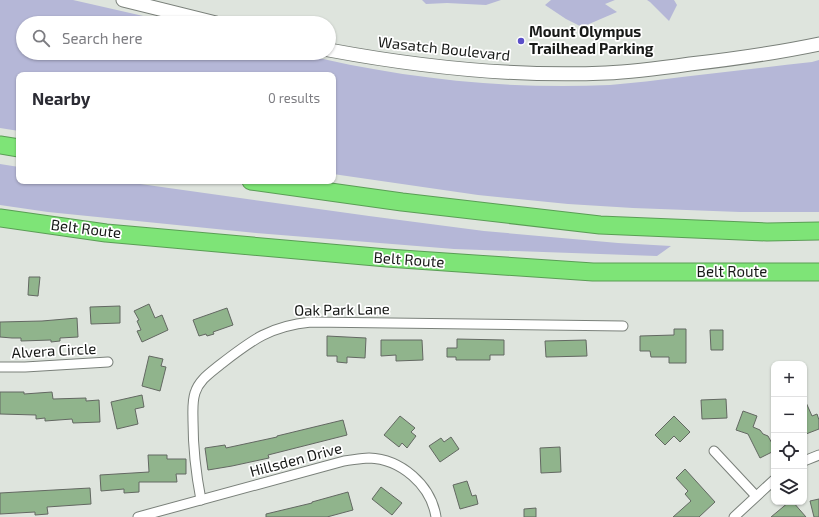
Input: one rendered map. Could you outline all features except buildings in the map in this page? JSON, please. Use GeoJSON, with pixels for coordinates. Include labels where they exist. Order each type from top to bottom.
{"type":"FeatureCollection","features":[{"type":"Feature","properties":{"kind":"highway"},"geometry":{"type":"LineString","coordinates":[[0,146],[16,148]]}},
{"type":"Feature","properties":{"kind":"highway"},"geometry":{"type":"LineString","coordinates":[[273,184],[402,202],[600,225],[767,232],[819,231]]}},
{"type":"Feature","properties":{"kind":"highway","name":"Belt Route"},"geometry":{"type":"LineString","coordinates":[[0,218],[113,233],[387,258],[585,272],[819,272]]}},
{"type":"Feature","properties":{"kind":"street"},"geometry":{"type":"LineString","coordinates":[[123,0],[188,16]]}},
{"type":"Feature","properties":{"kind":"street","name":"Wasatch Boulevard"},"geometry":{"type":"LineString","coordinates":[[336,51],[443,67],[502,72],[574,74],[657,69],[742,58],[819,44]]}},
{"type":"Feature","properties":{"kind":"street","name":"Oak Park Lane"},"geometry":{"type":"LineString","coordinates":[[201,500],[193,439],[193,400],[197,388],[204,378],[248,343],[274,329],[298,323],[310,322],[623,326]]}},
{"type":"Feature","properties":{"kind":"street","name":"Alvera Circle"},"geometry":{"type":"LineString","coordinates":[[0,367],[108,362]]}},
{"type":"Feature","properties":{"kind":"street"},"geometry":{"type":"LineString","coordinates":[[714,451],[756,496]]}},
{"type":"Feature","properties":{"kind":"street"},"geometry":{"type":"LineString","coordinates":[[807,460],[819,455]]}},
{"type":"Feature","properties":{"kind":"street","name":"Hillsden Drive"},"geometry":{"type":"LineString","coordinates":[[138,517],[344,461],[370,458],[396,465],[412,475],[425,490],[433,506],[436,517]]}},
{"type":"Feature","properties":{"kind":"street"},"geometry":{"type":"LineString","coordinates":[[734,517],[771,483]]}},
{"type":"Feature","properties":{"kind":"shaded area"},"geometry":{"type":"Polygon","coordinates":[[[0,0],[73,0],[143,16],[16,16],[16,60],[327,60],[374,69],[452,80],[531,86],[571,86],[610,85],[819,60],[819,212],[740,212],[568,204],[478,195],[336,174],[336,72],[16,72],[16,131],[0,128],[0,0]]]}},
{"type":"Feature","properties":{"kind":"shaded area"},"geometry":{"type":"Polygon","coordinates":[[[422,0],[501,0],[486,5],[447,3],[426,4],[422,0]]]}},
{"type":"Feature","properties":{"kind":"shaded area"},"geometry":{"type":"Polygon","coordinates":[[[551,0],[615,0],[605,4],[617,12],[582,27],[566,19],[545,5],[551,0]]]}},
{"type":"Feature","properties":{"kind":"shaded area"},"geometry":{"type":"Polygon","coordinates":[[[647,0],[674,0],[677,5],[669,21],[650,2],[647,0]]]}},
{"type":"Feature","properties":{"kind":"shaded area"},"geometry":{"type":"Polygon","coordinates":[[[0,164],[16,167],[16,184],[140,184],[484,231],[618,243],[671,246],[657,256],[454,249],[256,233],[48,212],[0,205],[0,164]]]}},
{"type":"Feature","properties":{"kind":"place","name":"Mount Olympus Trailhead Parking"},"geometry":{"type":"Point","coordinates":[521,41]}}]}
